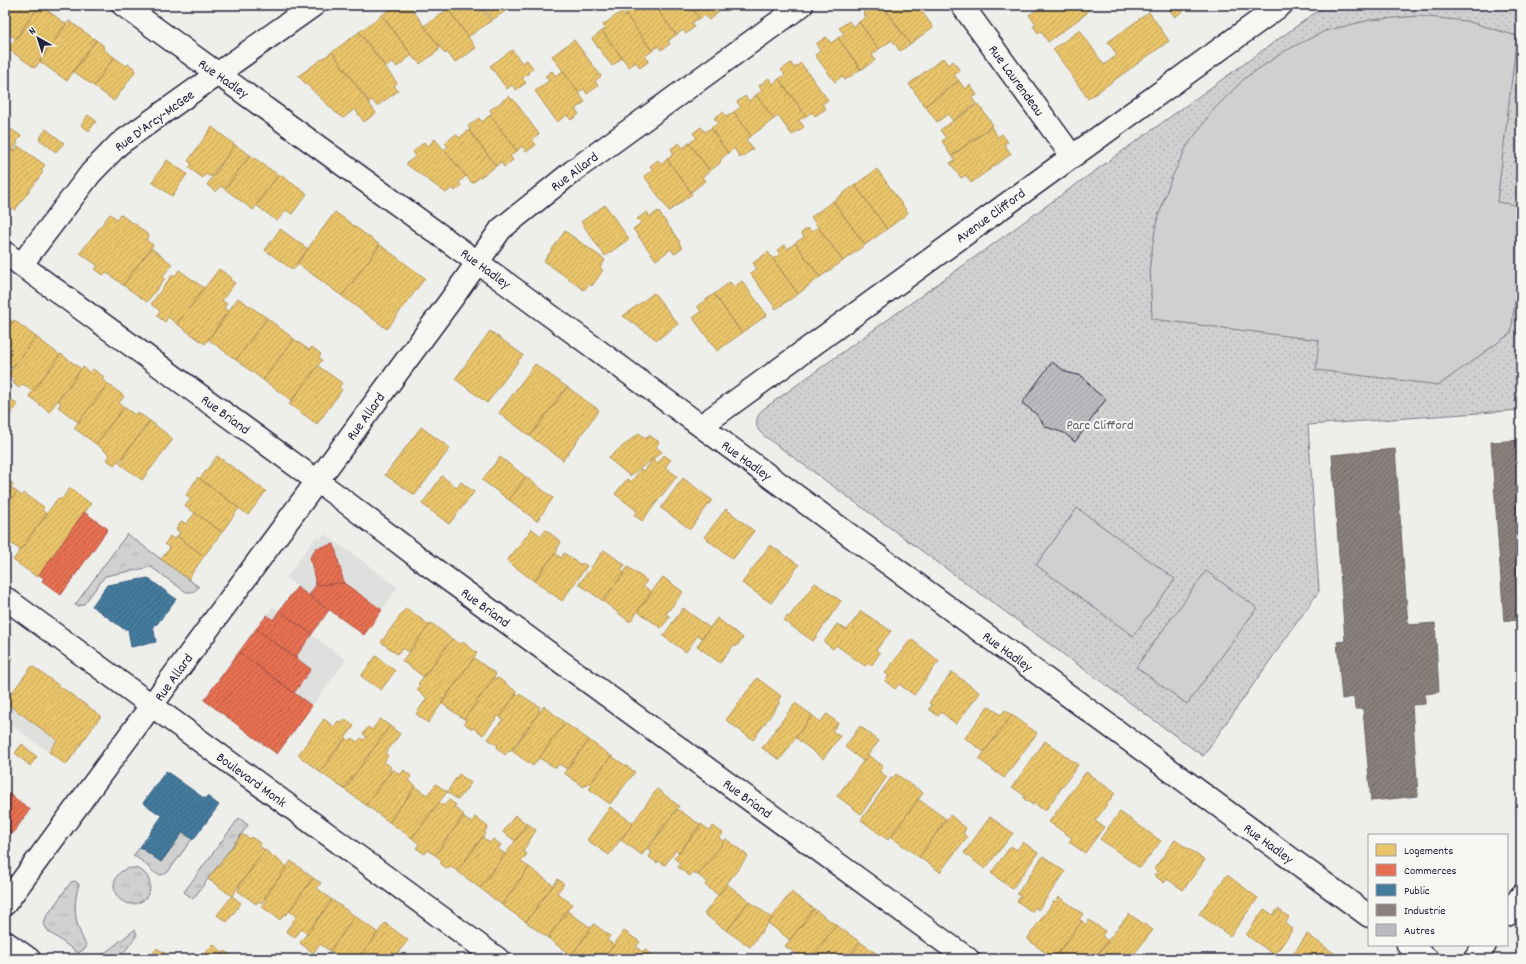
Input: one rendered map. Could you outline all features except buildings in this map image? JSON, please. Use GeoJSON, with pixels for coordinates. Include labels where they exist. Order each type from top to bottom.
{"type":"FeatureCollection","features":[{"type":"Feature","properties":{"kind":"street","name":"Rue Hadley"},"geometry":{"type":"LineString","coordinates":[[124,5],[478,262],[1368,915]]}},
{"type":"Feature","properties":{"kind":"street","name":"Rue D'Arcy-McGee"},"geometry":{"type":"LineString","coordinates":[[13,259],[104,158],[119,144],[314,5]]}},
{"type":"Feature","properties":{"kind":"street","name":"Rue Allard"},"geometry":{"type":"LineString","coordinates":[[5,904],[152,706],[501,229],[580,166],[802,5]]}},
{"type":"Feature","properties":{"kind":"street","name":"Rue Laurendeau"},"geometry":{"type":"LineString","coordinates":[[962,5],[1072,156]]}},
{"type":"Feature","properties":{"kind":"street","name":"Avenue Clifford"},"geometry":{"type":"LineString","coordinates":[[700,426],[1281,5]]}},
{"type":"Feature","properties":{"kind":"street","name":"Rue Briand"},"geometry":{"type":"LineString","coordinates":[[13,259],[968,959]]}},
{"type":"Feature","properties":{"kind":"street","name":"Boulevard Monk"},"geometry":{"type":"LineString","coordinates":[[5,598],[498,959]]}},
{"type":"Feature","properties":{"kind":"street"},"geometry":{"type":"LineString","coordinates":[[1508,914],[1521,896]]}},
{"type":"Feature","properties":{"kind":"street"},"geometry":{"type":"LineString","coordinates":[[5,942],[29,959]]}},
{"type":"Feature","properties":{"kind":"street"},"geometry":{"type":"LineString","coordinates":[[1409,946],[1427,959]]}},
{"type":"Feature","properties":{"kind":"street"},"geometry":{"type":"LineString","coordinates":[[1474,959],[1484,946]]}},
{"type":"Feature","properties":{"kind":"shaded area"},"geometry":{"type":"Polygon","coordinates":[[[325,534],[398,587],[364,635],[286,578],[316,537],[320,540],[325,534]]]}},
{"type":"Feature","properties":{"kind":"shaded area"},"geometry":{"type":"Polygon","coordinates":[[[273,606],[346,660],[277,754],[204,700],[273,606]]]}},
{"type":"Feature","properties":{"kind":"shaded area"},"geometry":{"type":"Polygon","coordinates":[[[32,666],[101,716],[66,765],[5,720],[5,702],[32,666]]]}},
{"type":"Feature","properties":{"kind":"shaded area"},"geometry":{"type":"Polygon","coordinates":[[[5,791],[32,810],[5,847],[5,791]]]}},
{"type":"Feature","properties":{"kind":"green space","name":"Parc Clifford"},"geometry":{"type":"Polygon","coordinates":[[[1326,5],[1521,5],[1521,410],[1308,425],[1319,591],[1203,756],[763,435],[758,429],[756,423],[762,410],[1326,5]]]}},
{"type":"Feature","properties":{"kind":"green space"},"geometry":{"type":"Polygon","coordinates":[[[1418,16],[1466,21],[1517,36],[1497,202],[1521,206],[1521,254],[1511,333],[1439,385],[1316,370],[1319,340],[1152,319],[1150,263],[1156,224],[1171,179],[1187,146],[1214,109],[1245,78],[1285,51],[1325,31],[1370,20],[1418,16]]]}},
{"type":"Feature","properties":{"kind":"green space"},"geometry":{"type":"Polygon","coordinates":[[[1077,508],[1175,579],[1133,636],[1036,565],[1077,508]]]}},
{"type":"Feature","properties":{"kind":"green space"},"geometry":{"type":"Polygon","coordinates":[[[127,534],[199,587],[193,592],[186,592],[151,567],[105,576],[84,604],[79,606],[75,605],[127,534]]]}},
{"type":"Feature","properties":{"kind":"green space"},"geometry":{"type":"Polygon","coordinates":[[[1206,571],[1257,608],[1187,704],[1136,667],[1206,571]]]}},
{"type":"Feature","properties":{"kind":"green space"},"geometry":{"type":"Polygon","coordinates":[[[239,818],[248,825],[193,899],[184,892],[239,818]]]}},
{"type":"Feature","properties":{"kind":"green space"},"geometry":{"type":"Polygon","coordinates":[[[183,832],[192,839],[168,872],[164,874],[161,875],[153,872],[133,856],[140,847],[161,862],[183,832]]]}},
{"type":"Feature","properties":{"kind":"green space"},"geometry":{"type":"Polygon","coordinates":[[[136,868],[145,873],[149,879],[149,893],[145,899],[136,904],[128,904],[119,899],[115,893],[114,882],[119,873],[125,869],[136,868]]]}},
{"type":"Feature","properties":{"kind":"green space"},"geometry":{"type":"Polygon","coordinates":[[[75,881],[79,884],[75,908],[77,923],[86,945],[86,948],[78,953],[48,931],[44,924],[46,917],[71,882],[75,881]]]}},
{"type":"Feature","properties":{"kind":"green space"},"geometry":{"type":"Polygon","coordinates":[[[135,930],[137,935],[119,959],[97,959],[133,931],[135,930]]]}}]}
